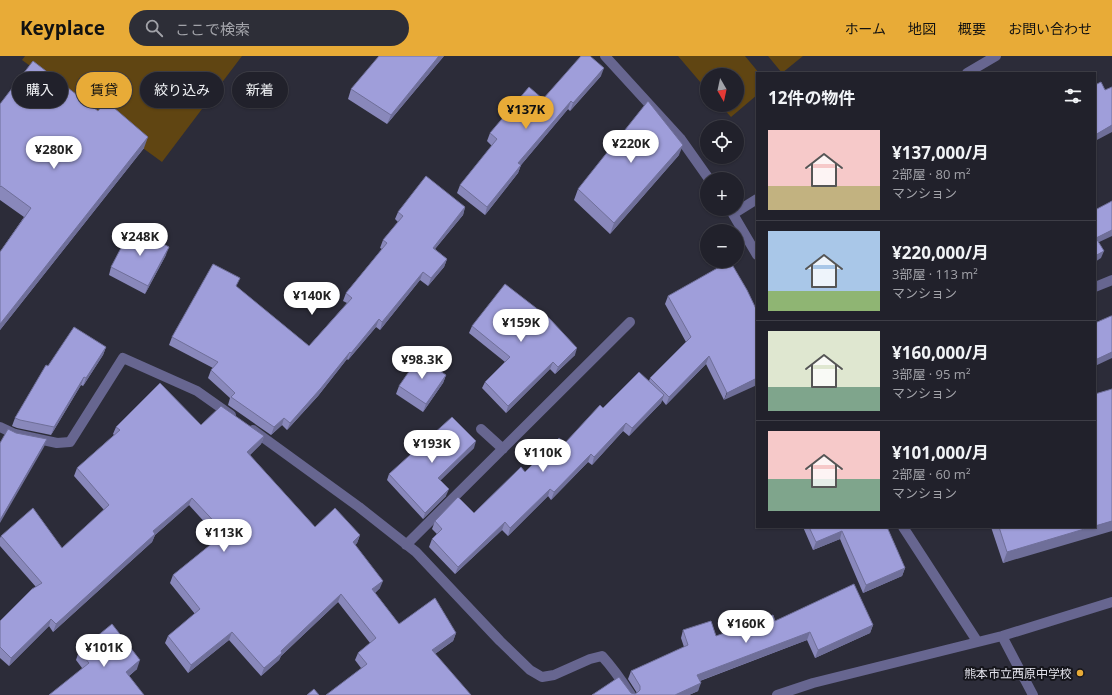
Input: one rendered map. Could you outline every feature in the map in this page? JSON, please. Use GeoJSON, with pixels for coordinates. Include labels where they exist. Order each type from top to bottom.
{"type":"FeatureCollection","features":[{"type":"Feature","properties":{"kind":"street"},"geometry":{"type":"LineString","coordinates":[[605,56],[680,138],[704,172]]}},
{"type":"Feature","properties":{"kind":"street"},"geometry":{"type":"LineString","coordinates":[[969,72],[996,56]]}},
{"type":"Feature","properties":{"kind":"street"},"geometry":{"type":"LineString","coordinates":[[744,206],[756,200]]}},
{"type":"Feature","properties":{"kind":"street"},"geometry":{"type":"LineString","coordinates":[[735,216],[756,253]]}},
{"type":"Feature","properties":{"kind":"street"},"geometry":{"type":"LineString","coordinates":[[1096,287],[1112,280]]}},
{"type":"Feature","properties":{"kind":"street"},"geometry":{"type":"LineString","coordinates":[[406,545],[630,322]]}},
{"type":"Feature","properties":{"kind":"street"},"geometry":{"type":"LineString","coordinates":[[0,427],[15,434],[57,443],[70,442],[123,358],[196,391],[359,507],[416,552],[500,641],[530,670],[542,677],[554,675],[602,656],[612,667],[630,695]]}},
{"type":"Feature","properties":{"kind":"street"},"geometry":{"type":"LineString","coordinates":[[480,429],[503,449]]}},
{"type":"Feature","properties":{"kind":"street"},"geometry":{"type":"LineString","coordinates":[[905,528],[977,641]]}},
{"type":"Feature","properties":{"kind":"street"},"geometry":{"type":"LineString","coordinates":[[777,695],[813,683],[1002,636],[1112,602]]}},
{"type":"Feature","properties":{"kind":"street"},"geometry":{"type":"LineString","coordinates":[[1002,636],[1033,695]]}},
{"type":"Feature","properties":{"kind":"shaded area"},"geometry":{"type":"Polygon","coordinates":[[[25,56],[242,56],[224,80],[224,72],[140,72],[140,108],[203,108],[162,162],[88,108],[132,108],[132,72],[76,72],[76,99],[68,94],[68,72],[38,72],[22,60],[25,56]]]}},
{"type":"Feature","properties":{"kind":"shaded area"},"geometry":{"type":"Polygon","coordinates":[[[678,56],[745,56],[758,72],[756,72],[756,96],[744,106],[744,68],[700,68],[700,82],[678,56]]]}},
{"type":"Feature","properties":{"kind":"shaded area"},"geometry":{"type":"Polygon","coordinates":[[[768,56],[803,56],[783,72],[781,72],[768,56]]]}},
{"type":"Feature","properties":{"kind":"shaded area"},"geometry":{"type":"Polygon","coordinates":[[[726,112],[737,112],[731,117],[726,112]]]}},
{"type":"Feature","properties":{"kind":"building"},"geometry":{"type":"Polygon","coordinates":[[[379,56],[439,56],[391,115],[351,89],[379,56]]]}},
{"type":"Feature","properties":{"kind":"building"},"geometry":{"type":"Polygon","coordinates":[[[581,56],[590,56],[604,68],[573,103],[571,101],[518,163],[521,165],[487,207],[460,185],[497,139],[490,133],[529,87],[543,99],[581,56]]]}},
{"type":"Feature","properties":{"kind":"building"},"geometry":{"type":"Polygon","coordinates":[[[33,61],[47,72],[25,72],[33,61]]]}},
{"type":"Feature","properties":{"kind":"building"},"geometry":{"type":"Polygon","coordinates":[[[1101,82],[1105,90],[1112,87],[1112,125],[1096,134],[1096,84],[1101,82]]]}},
{"type":"Feature","properties":{"kind":"building"},"geometry":{"type":"Polygon","coordinates":[[[12,88],[12,108],[68,108],[68,88],[76,94],[76,108],[94,108],[98,111],[100,108],[114,108],[148,137],[0,324],[0,252],[31,208],[1,186],[0,187],[0,104],[12,88]]]}},
{"type":"Feature","properties":{"kind":"building"},"geometry":{"type":"Polygon","coordinates":[[[648,101],[683,145],[614,223],[578,189],[648,101]]]}},
{"type":"Feature","properties":{"kind":"building"},"geometry":{"type":"Polygon","coordinates":[[[426,176],[465,207],[433,248],[447,259],[431,278],[423,272],[382,322],[379,319],[290,423],[284,418],[274,427],[231,397],[235,393],[211,370],[218,362],[172,337],[213,264],[240,278],[236,286],[309,346],[352,298],[346,293],[387,243],[383,240],[403,216],[398,212],[426,176]]]}},
{"type":"Feature","properties":{"kind":"building"},"geometry":{"type":"Polygon","coordinates":[[[1112,201],[1112,230],[1096,238],[1096,209],[1112,201]]]}},
{"type":"Feature","properties":{"kind":"building"},"geometry":{"type":"Polygon","coordinates":[[[132,227],[169,247],[148,286],[111,267],[132,227]]]}},
{"type":"Feature","properties":{"kind":"building"},"geometry":{"type":"Polygon","coordinates":[[[1096,238],[1104,251],[1096,255],[1096,238]]]}},
{"type":"Feature","properties":{"kind":"building"},"geometry":{"type":"Polygon","coordinates":[[[718,268],[734,268],[756,309],[756,378],[727,393],[709,356],[669,397],[650,378],[691,337],[668,296],[718,268]]]}},
{"type":"Feature","properties":{"kind":"building"},"geometry":{"type":"Polygon","coordinates":[[[505,284],[549,318],[577,348],[558,367],[553,362],[508,406],[485,382],[510,357],[472,326],[505,284]]]}},
{"type":"Feature","properties":{"kind":"building"},"geometry":{"type":"Polygon","coordinates":[[[1112,316],[1112,352],[1096,360],[1096,323],[1112,316]]]}},
{"type":"Feature","properties":{"kind":"building"},"geometry":{"type":"Polygon","coordinates":[[[74,327],[106,347],[86,378],[84,377],[54,427],[15,418],[46,365],[48,366],[74,327]]]}},
{"type":"Feature","properties":{"kind":"building"},"geometry":{"type":"Polygon","coordinates":[[[419,357],[446,375],[426,404],[399,386],[419,357]]]}},
{"type":"Feature","properties":{"kind":"building"},"geometry":{"type":"Polygon","coordinates":[[[639,372],[664,395],[632,428],[626,423],[594,457],[591,454],[554,492],[550,489],[510,528],[505,522],[458,567],[432,539],[442,529],[435,521],[458,497],[474,513],[521,467],[525,472],[559,438],[565,443],[600,405],[603,408],[639,372]]]}},
{"type":"Feature","properties":{"kind":"building"},"geometry":{"type":"Polygon","coordinates":[[[160,383],[201,425],[221,406],[264,436],[247,452],[315,527],[335,508],[360,535],[353,542],[383,581],[372,589],[399,624],[435,598],[456,633],[432,650],[471,695],[326,695],[367,664],[358,653],[376,638],[341,594],[281,651],[282,653],[264,668],[232,632],[191,665],[168,636],[200,609],[173,575],[225,533],[192,498],[153,531],[155,534],[56,624],[51,619],[11,658],[0,647],[0,621],[32,589],[42,583],[1,536],[33,508],[62,548],[109,505],[77,468],[120,430],[116,427],[160,383]]]}},
{"type":"Feature","properties":{"kind":"building"},"geometry":{"type":"Polygon","coordinates":[[[1112,389],[1112,521],[1096,526],[1096,394],[1112,389]]]}},
{"type":"Feature","properties":{"kind":"building"},"geometry":{"type":"Polygon","coordinates":[[[452,417],[476,441],[438,478],[449,489],[425,513],[389,474],[452,417]]]}},
{"type":"Feature","properties":{"kind":"building"},"geometry":{"type":"Polygon","coordinates":[[[8,429],[16,433],[47,439],[0,520],[0,443],[8,429]]]}},
{"type":"Feature","properties":{"kind":"building"},"geometry":{"type":"Polygon","coordinates":[[[809,528],[887,528],[905,568],[866,585],[842,531],[816,542],[809,528]]]}},
{"type":"Feature","properties":{"kind":"building"},"geometry":{"type":"Polygon","coordinates":[[[999,528],[1088,528],[1007,552],[999,528]]]}},
{"type":"Feature","properties":{"kind":"building"},"geometry":{"type":"Polygon","coordinates":[[[854,584],[873,625],[818,650],[810,632],[697,675],[701,683],[675,695],[592,695],[619,677],[631,693],[635,694],[638,692],[640,690],[640,686],[631,671],[688,645],[683,630],[711,621],[716,636],[773,615],[775,621],[854,584]]]}},
{"type":"Feature","properties":{"kind":"building"},"geometry":{"type":"Polygon","coordinates":[[[112,624],[140,660],[126,672],[144,695],[49,695],[89,663],[79,651],[112,624]]]}},
{"type":"Feature","properties":{"kind":"building"},"geometry":{"type":"Polygon","coordinates":[[[314,689],[319,695],[307,695],[314,689]]]}},
{"type":"Feature","properties":{"kind":"place","name":"熊本市立西原中学校"},"geometry":{"type":"Point","coordinates":[1080,673]}}]}
